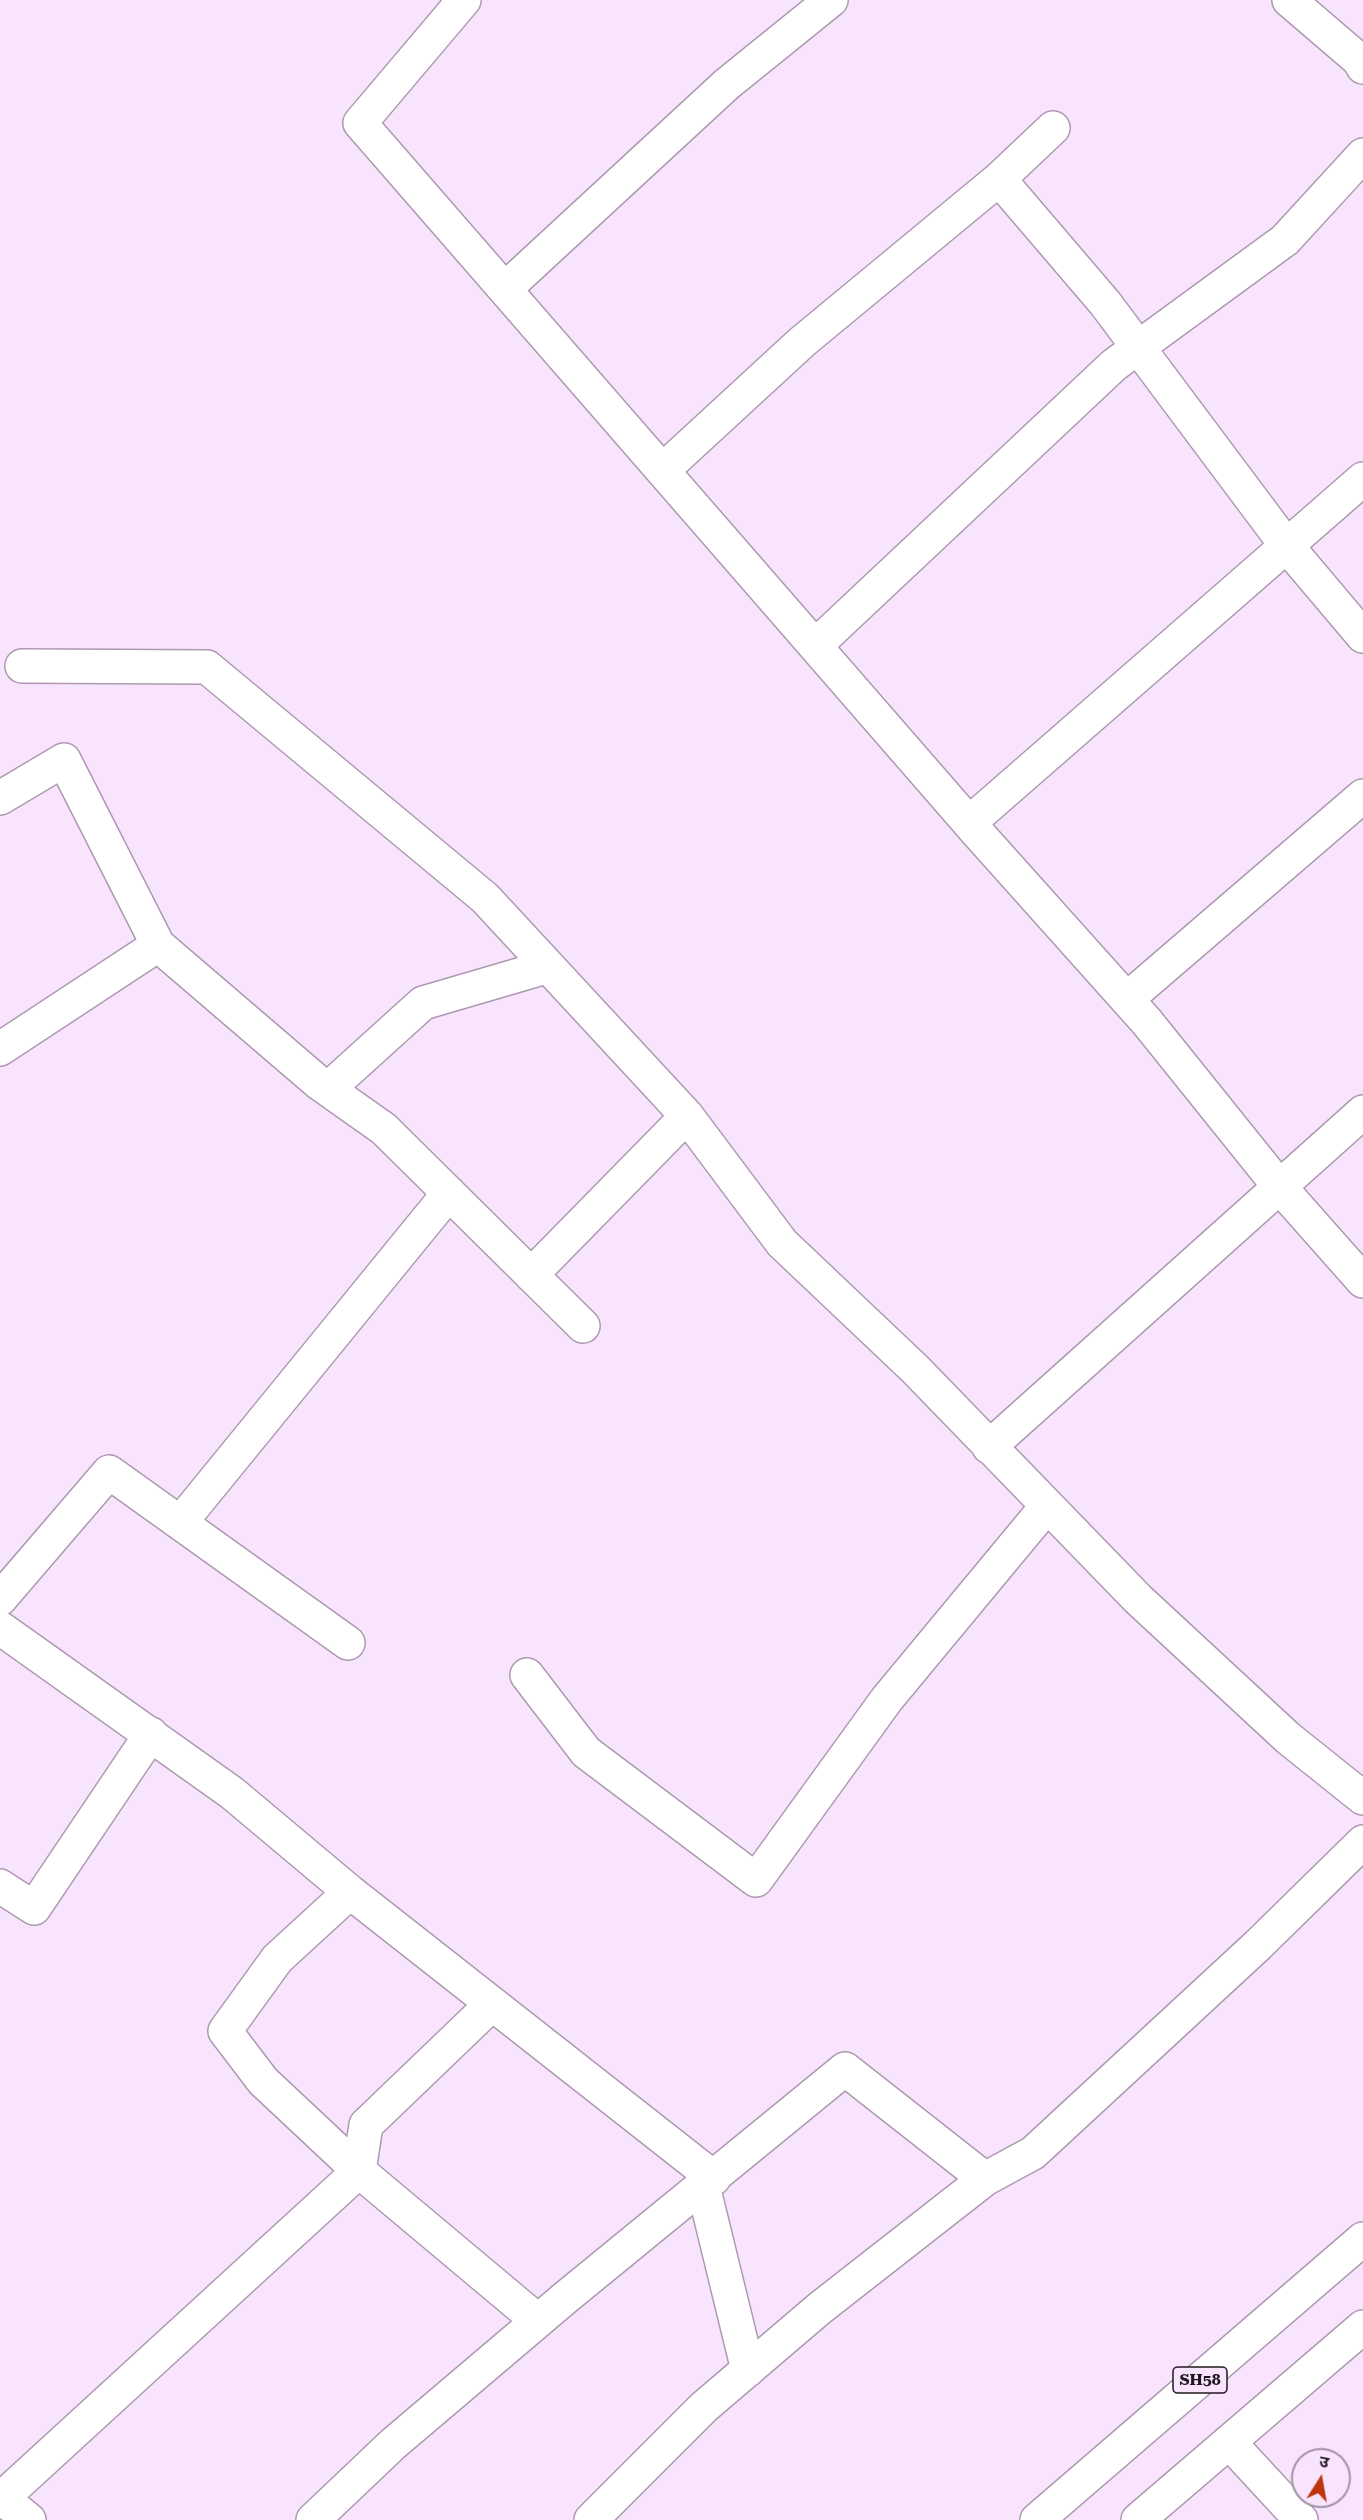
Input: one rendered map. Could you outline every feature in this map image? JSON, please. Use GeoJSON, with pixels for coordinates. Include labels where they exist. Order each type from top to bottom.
{"type":"FeatureCollection","features":[{"type":"Feature","properties":{"kind":"street"},"geometry":{"type":"LineString","coordinates":[[464,0],[360,123],[969,823],[1127,999],[1278,1185],[1363,1281]]}},
{"type":"Feature","properties":{"kind":"street"},"geometry":{"type":"LineString","coordinates":[[505,289],[727,84],[831,0]]}},
{"type":"Feature","properties":{"kind":"street"},"geometry":{"type":"LineString","coordinates":[[1289,0],[1359,60],[1363,67]]}},
{"type":"Feature","properties":{"kind":"street"},"geometry":{"type":"LineString","coordinates":[[663,470],[802,342],[999,179],[1053,128]]}},
{"type":"Feature","properties":{"kind":"street"},"geometry":{"type":"LineString","coordinates":[[815,646],[1114,365],[1285,240],[1363,155]]}},
{"type":"Feature","properties":{"kind":"street"},"geometry":{"type":"LineString","coordinates":[[999,179],[1105,303],[1286,544],[1363,636]]}},
{"type":"Feature","properties":{"kind":"street"},"geometry":{"type":"LineString","coordinates":[[969,823],[1363,479]]}},
{"type":"Feature","properties":{"kind":"street"},"geometry":{"type":"LineString","coordinates":[[22,666],[207,667],[485,898],[546,967],[687,1116],[782,1243],[915,1369],[1138,1599],[1272,1723],[1363,1798]]}},
{"type":"Feature","properties":{"kind":"street"},"geometry":{"type":"LineString","coordinates":[[0,798],[64,760],[158,945],[328,1089],[384,1130],[583,1326]]}},
{"type":"Feature","properties":{"kind":"street"},"geometry":{"type":"LineString","coordinates":[[1127,999],[1363,796]]}},
{"type":"Feature","properties":{"kind":"street"},"geometry":{"type":"LineString","coordinates":[[0,1049],[158,945]]}},
{"type":"Feature","properties":{"kind":"street"},"geometry":{"type":"LineString","coordinates":[[328,1089],[423,1003],[546,967]]}},
{"type":"Feature","properties":{"kind":"street"},"geometry":{"type":"LineString","coordinates":[[989,1447],[1278,1185],[1363,1112]]}},
{"type":"Feature","properties":{"kind":"street"},"geometry":{"type":"LineString","coordinates":[[531,1275],[687,1116]]}},
{"type":"Feature","properties":{"kind":"street"},"geometry":{"type":"LineString","coordinates":[[180,1523],[449,1193]]}},
{"type":"Feature","properties":{"kind":"street"},"geometry":{"type":"LineString","coordinates":[[0,1599],[109,1472],[348,1643]]}},
{"type":"Feature","properties":{"kind":"street"},"geometry":{"type":"LineString","coordinates":[[527,1675],[586,1752],[756,1880],[887,1699],[1047,1506]]}},
{"type":"Feature","properties":{"kind":"street"},"geometry":{"type":"LineString","coordinates":[[0,1628],[232,1793],[350,1892],[492,2004],[709,2182],[748,2370]]}},
{"type":"Feature","properties":{"kind":"street"},"geometry":{"type":"LineString","coordinates":[[0,1886],[34,1908],[151,1734]]}},
{"type":"Feature","properties":{"kind":"street"},"geometry":{"type":"LineString","coordinates":[[591,2520],[704,2407],[820,2308],[985,2179],[1033,2153],[1258,1945],[1363,1842]]}},
{"type":"Feature","properties":{"kind":"street"},"geometry":{"type":"LineString","coordinates":[[350,1892],[278,1959],[225,2031],[263,2081],[359,2171],[538,2322]]}},
{"type":"Feature","properties":{"kind":"street"},"geometry":{"type":"LineString","coordinates":[[29,2520],[1,2499],[359,2171],[366,2125],[492,2004]]}},
{"type":"Feature","properties":{"kind":"street"},"geometry":{"type":"LineString","coordinates":[[313,2520],[393,2444],[845,2069],[985,2179]]}},
{"type":"Feature","properties":{"kind":"street","name":"SH58"},"geometry":{"type":"LineString","coordinates":[[1037,2520],[1363,2239]]}},
{"type":"Feature","properties":{"kind":"street"},"geometry":{"type":"LineString","coordinates":[[1138,2520],[1363,2327]]}},
{"type":"Feature","properties":{"kind":"street"},"geometry":{"type":"LineString","coordinates":[[1229,2442],[1301,2520]]}}]}
